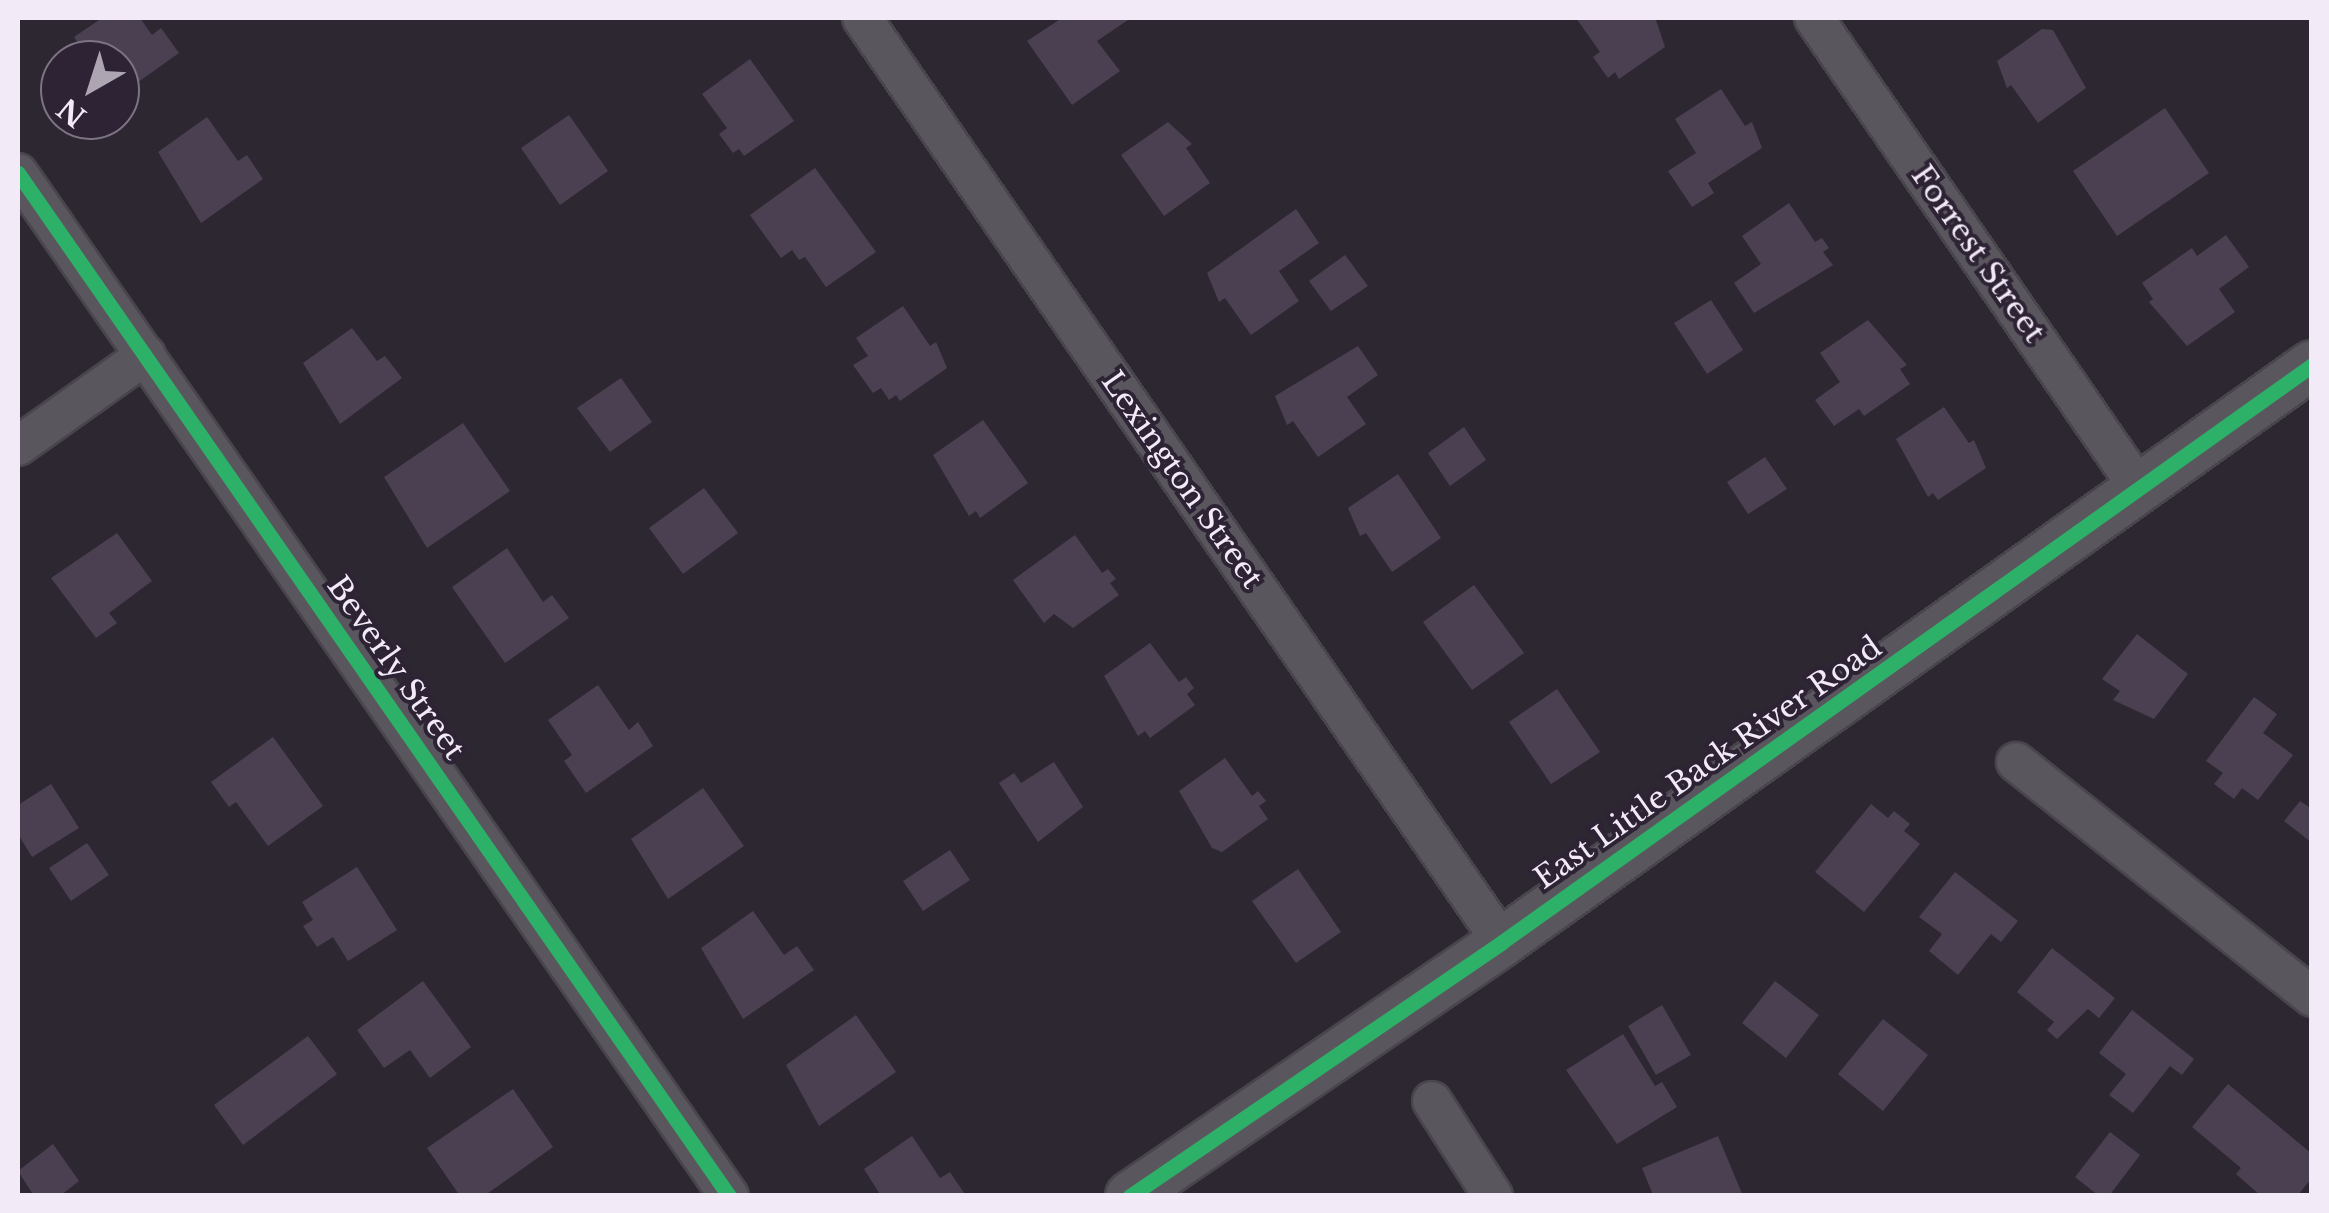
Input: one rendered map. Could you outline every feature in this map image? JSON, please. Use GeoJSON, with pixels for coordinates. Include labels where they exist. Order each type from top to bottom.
{"type":"FeatureCollection","features":[{"type":"Feature","properties":{"kind":"street","name":"Lexington Street"},"geometry":{"type":"LineString","coordinates":[[862,18],[1502,942]]}},
{"type":"Feature","properties":{"kind":"street","name":"Forrest Street"},"geometry":{"type":"LineString","coordinates":[[1814,18],[2142,491]]}},
{"type":"Feature","properties":{"kind":"street","name":"Beverly Street"},"geometry":{"type":"LineString","coordinates":[[18,172],[729,1196]]}},
{"type":"Feature","properties":{"kind":"street"},"geometry":{"type":"LineString","coordinates":[[18,446],[146,356]]}},
{"type":"Feature","properties":{"kind":"street","name":"East Little Back River Road"},"geometry":{"type":"LineString","coordinates":[[1130,1196],[1502,942],[2142,491],[2312,365]]}},
{"type":"Feature","properties":{"kind":"street"},"geometry":{"type":"LineString","coordinates":[[2016,762],[2312,997]]}},
{"type":"Feature","properties":{"kind":"street"},"geometry":{"type":"LineString","coordinates":[[1432,1101],[1494,1196]]}},
{"type":"Feature","properties":{"kind":"building"},"geometry":{"type":"Polygon","coordinates":[[[102,18],[140,18],[152,35],[161,28],[179,53],[140,81],[140,40],[74,37],[102,18]]]}},
{"type":"Feature","properties":{"kind":"building"},"geometry":{"type":"Polygon","coordinates":[[[1062,18],[1131,18],[1097,41],[1120,71],[1072,105],[1027,41],[1062,18]]]}},
{"type":"Feature","properties":{"kind":"building"},"geometry":{"type":"Polygon","coordinates":[[[1576,18],[1656,20],[1665,47],[1619,79],[1615,72],[1608,78],[1593,57],[1600,52],[1576,18]]]}},
{"type":"Feature","properties":{"kind":"building"},"geometry":{"type":"Polygon","coordinates":[[[2042,29],[2053,30],[2086,88],[2038,123],[2011,85],[2007,88],[1997,61],[2042,29]]]}},
{"type":"Feature","properties":{"kind":"building"},"geometry":{"type":"Polygon","coordinates":[[[750,59],[794,121],[744,156],[739,149],[733,153],[719,134],[727,128],[702,94],[750,59]]]}},
{"type":"Feature","properties":{"kind":"building"},"geometry":{"type":"Polygon","coordinates":[[[1721,89],[1745,126],[1752,122],[1762,148],[1708,183],[1714,193],[1692,207],[1668,171],[1696,153],[1675,119],[1721,89]]]}},
{"type":"Feature","properties":{"kind":"building"},"geometry":{"type":"Polygon","coordinates":[[[2165,108],[2209,173],[2117,236],[2073,171],[2165,108]]]}},
{"type":"Feature","properties":{"kind":"building"},"geometry":{"type":"Polygon","coordinates":[[[569,115],[608,171],[560,205],[521,148],[569,115]]]}},
{"type":"Feature","properties":{"kind":"building"},"geometry":{"type":"Polygon","coordinates":[[[207,117],[238,161],[247,155],[263,179],[201,223],[158,152],[207,117]]]}},
{"type":"Feature","properties":{"kind":"building"},"geometry":{"type":"Polygon","coordinates":[[[1168,122],[1192,144],[1186,148],[1210,183],[1164,216],[1121,155],[1168,122]]]}},
{"type":"Feature","properties":{"kind":"building"},"geometry":{"type":"Polygon","coordinates":[[[815,168],[876,252],[826,287],[805,257],[799,260],[792,250],[781,258],[750,215],[815,168]]]}},
{"type":"Feature","properties":{"kind":"building"},"geometry":{"type":"Polygon","coordinates":[[[1789,203],[1815,242],[1822,238],[1829,248],[1823,252],[1833,265],[1754,313],[1734,283],[1761,264],[1742,236],[1789,203]]]}},
{"type":"Feature","properties":{"kind":"building"},"geometry":{"type":"Polygon","coordinates":[[[1296,209],[1319,243],[1279,271],[1299,301],[1251,335],[1225,298],[1219,302],[1207,273],[1296,209]]]}},
{"type":"Feature","properties":{"kind":"building"},"geometry":{"type":"Polygon","coordinates":[[[2226,235],[2249,267],[2219,289],[2235,312],[2187,346],[2149,302],[2153,299],[2142,283],[2192,248],[2197,256],[2226,235]]]}},
{"type":"Feature","properties":{"kind":"building"},"geometry":{"type":"Polygon","coordinates":[[[1345,255],[1368,286],[1331,311],[1309,281],[1345,255]]]}},
{"type":"Feature","properties":{"kind":"building"},"geometry":{"type":"Polygon","coordinates":[[[1711,300],[1743,350],[1707,374],[1674,323],[1711,300]]]}},
{"type":"Feature","properties":{"kind":"building"},"geometry":{"type":"Polygon","coordinates":[[[903,306],[930,346],[936,342],[947,368],[900,401],[896,395],[889,400],[881,388],[873,393],[853,365],[868,356],[856,338],[903,306]]]}},
{"type":"Feature","properties":{"kind":"building"},"geometry":{"type":"Polygon","coordinates":[[[1868,320],[1907,365],[1900,369],[1910,384],[1864,416],[1859,409],[1834,426],[1815,400],[1840,382],[1820,353],[1868,320]]]}},
{"type":"Feature","properties":{"kind":"building"},"geometry":{"type":"Polygon","coordinates":[[[352,328],[377,361],[385,356],[402,378],[340,424],[303,363],[352,328]]]}},
{"type":"Feature","properties":{"kind":"building"},"geometry":{"type":"Polygon","coordinates":[[[1358,346],[1378,375],[1347,397],[1366,424],[1318,457],[1293,421],[1287,425],[1275,396],[1358,346]]]}},
{"type":"Feature","properties":{"kind":"building"},"geometry":{"type":"Polygon","coordinates":[[[621,378],[652,422],[610,452],[577,408],[621,378]]]}},
{"type":"Feature","properties":{"kind":"building"},"geometry":{"type":"Polygon","coordinates":[[[1944,407],[1969,443],[1974,440],[1986,468],[1938,500],[1933,493],[1928,497],[1896,439],[1944,407]]]}},
{"type":"Feature","properties":{"kind":"building"},"geometry":{"type":"Polygon","coordinates":[[[983,420],[1028,483],[980,518],[976,511],[969,516],[933,455],[983,420]]]}},
{"type":"Feature","properties":{"kind":"building"},"geometry":{"type":"Polygon","coordinates":[[[463,423],[510,491],[427,548],[384,477],[463,423]]]}},
{"type":"Feature","properties":{"kind":"building"},"geometry":{"type":"Polygon","coordinates":[[[1464,427],[1486,460],[1450,486],[1428,453],[1464,427]]]}},
{"type":"Feature","properties":{"kind":"building"},"geometry":{"type":"Polygon","coordinates":[[[1765,457],[1787,489],[1748,514],[1727,482],[1765,457]]]}},
{"type":"Feature","properties":{"kind":"building"},"geometry":{"type":"Polygon","coordinates":[[[1398,474],[1441,538],[1392,572],[1366,533],[1360,536],[1348,508],[1398,474]]]}},
{"type":"Feature","properties":{"kind":"building"},"geometry":{"type":"Polygon","coordinates":[[[704,488],[738,533],[683,574],[649,528],[704,488]]]}},
{"type":"Feature","properties":{"kind":"building"},"geometry":{"type":"Polygon","coordinates":[[[117,533],[152,581],[109,613],[117,623],[96,638],[51,578],[117,533]]]}},
{"type":"Feature","properties":{"kind":"building"},"geometry":{"type":"Polygon","coordinates":[[[1075,535],[1102,573],[1108,569],[1116,579],[1110,583],[1119,595],[1073,628],[1054,614],[1044,623],[1013,580],[1075,535]]]}},
{"type":"Feature","properties":{"kind":"building"},"geometry":{"type":"Polygon","coordinates":[[[507,548],[543,602],[552,595],[569,618],[505,663],[452,587],[507,548]]]}},
{"type":"Feature","properties":{"kind":"building"},"geometry":{"type":"Polygon","coordinates":[[[1474,585],[1524,653],[1472,690],[1423,622],[1474,585]]]}},
{"type":"Feature","properties":{"kind":"building"},"geometry":{"type":"Polygon","coordinates":[[[2137,634],[2188,674],[2154,719],[2113,700],[2120,691],[2102,679],[2137,634]]]}},
{"type":"Feature","properties":{"kind":"building"},"geometry":{"type":"Polygon","coordinates":[[[1150,643],[1179,682],[1186,677],[1194,688],[1187,694],[1195,705],[1150,738],[1145,731],[1138,736],[1104,676],[1150,643]]]}},
{"type":"Feature","properties":{"kind":"building"},"geometry":{"type":"Polygon","coordinates":[[[598,685],[629,730],[638,722],[653,746],[586,793],[564,761],[572,755],[548,720],[598,685]]]}},
{"type":"Feature","properties":{"kind":"building"},"geometry":{"type":"Polygon","coordinates":[[[1557,689],[1600,752],[1551,784],[1509,722],[1557,689]]]}},
{"type":"Feature","properties":{"kind":"building"},"geometry":{"type":"Polygon","coordinates":[[[2254,697],[2277,714],[2263,733],[2293,755],[2258,800],[2242,788],[2234,799],[2214,784],[2223,773],[2206,761],[2254,697]]]}},
{"type":"Feature","properties":{"kind":"building"},"geometry":{"type":"Polygon","coordinates":[[[273,737],[323,806],[268,846],[236,802],[229,807],[211,782],[273,737]]]}},
{"type":"Feature","properties":{"kind":"building"},"geometry":{"type":"Polygon","coordinates":[[[1225,758],[1252,796],[1258,791],[1266,801],[1259,806],[1268,819],[1222,852],[1212,848],[1179,791],[1225,758]]]}},
{"type":"Feature","properties":{"kind":"building"},"geometry":{"type":"Polygon","coordinates":[[[1054,762],[1083,807],[1038,842],[999,783],[1014,773],[1021,783],[1054,762]]]}},
{"type":"Feature","properties":{"kind":"building"},"geometry":{"type":"Polygon","coordinates":[[[51,784],[79,828],[32,857],[18,834],[18,805],[51,784]]]}},
{"type":"Feature","properties":{"kind":"building"},"geometry":{"type":"Polygon","coordinates":[[[703,788],[744,846],[668,899],[631,839],[703,788]]]}},
{"type":"Feature","properties":{"kind":"building"},"geometry":{"type":"Polygon","coordinates":[[[2300,801],[2312,809],[2312,843],[2284,821],[2300,801]]]}},
{"type":"Feature","properties":{"kind":"building"},"geometry":{"type":"Polygon","coordinates":[[[1871,804],[1888,818],[1894,811],[1910,824],[1904,831],[1920,844],[1864,912],[1815,872],[1871,804]]]}},
{"type":"Feature","properties":{"kind":"building"},"geometry":{"type":"Polygon","coordinates":[[[87,843],[109,875],[71,901],[49,868],[87,843]]]}},
{"type":"Feature","properties":{"kind":"building"},"geometry":{"type":"Polygon","coordinates":[[[950,850],[970,880],[923,911],[903,881],[950,850]]]}},
{"type":"Feature","properties":{"kind":"building"},"geometry":{"type":"Polygon","coordinates":[[[357,867],[397,930],[348,961],[333,937],[317,947],[303,926],[313,920],[302,902],[357,867]]]}},
{"type":"Feature","properties":{"kind":"building"},"geometry":{"type":"Polygon","coordinates":[[[1298,869],[1341,932],[1296,963],[1252,901],[1298,869]]]}},
{"type":"Feature","properties":{"kind":"building"},"geometry":{"type":"Polygon","coordinates":[[[1955,872],[2018,921],[2001,942],[1991,934],[1958,975],[1929,951],[1942,934],[1919,917],[1955,872]]]}},
{"type":"Feature","properties":{"kind":"building"},"geometry":{"type":"Polygon","coordinates":[[[753,911],[784,955],[797,946],[814,970],[743,1019],[701,948],[753,911]]]}},
{"type":"Feature","properties":{"kind":"building"},"geometry":{"type":"Polygon","coordinates":[[[2052,948],[2115,998],[2099,1018],[2088,1009],[2057,1039],[2047,1030],[2054,1022],[2017,992],[2052,948]]]}},
{"type":"Feature","properties":{"kind":"building"},"geometry":{"type":"Polygon","coordinates":[[[423,981],[471,1047],[430,1078],[410,1050],[384,1068],[357,1030],[423,981]]]}},
{"type":"Feature","properties":{"kind":"building"},"geometry":{"type":"Polygon","coordinates":[[[1775,981],[1819,1015],[1786,1058],[1742,1023],[1775,981]]]}},
{"type":"Feature","properties":{"kind":"building"},"geometry":{"type":"Polygon","coordinates":[[[1662,1005],[1691,1055],[1656,1075],[1628,1026],[1662,1005]]]}},
{"type":"Feature","properties":{"kind":"building"},"geometry":{"type":"Polygon","coordinates":[[[2132,1010],[2194,1059],[2182,1075],[2170,1066],[2133,1113],[2109,1095],[2126,1074],[2099,1053],[2132,1010]]]}},
{"type":"Feature","properties":{"kind":"building"},"geometry":{"type":"Polygon","coordinates":[[[856,1015],[896,1072],[819,1126],[786,1065],[856,1015]]]}},
{"type":"Feature","properties":{"kind":"building"},"geometry":{"type":"Polygon","coordinates":[[[1883,1019],[1928,1055],[1883,1111],[1838,1074],[1883,1019]]]}},
{"type":"Feature","properties":{"kind":"building"},"geometry":{"type":"Polygon","coordinates":[[[1623,1034],[1655,1086],[1662,1082],[1677,1107],[1617,1144],[1566,1070],[1623,1034]]]}},
{"type":"Feature","properties":{"kind":"building"},"geometry":{"type":"Polygon","coordinates":[[[308,1036],[337,1074],[243,1145],[214,1105],[308,1036]]]}},
{"type":"Feature","properties":{"kind":"building"},"geometry":{"type":"Polygon","coordinates":[[[2228,1084],[2312,1154],[2312,1178],[2297,1196],[2261,1196],[2236,1174],[2241,1168],[2192,1127],[2228,1084]]]}},
{"type":"Feature","properties":{"kind":"building"},"geometry":{"type":"Polygon","coordinates":[[[513,1089],[553,1147],[484,1196],[460,1196],[427,1148],[513,1089]]]}},
{"type":"Feature","properties":{"kind":"building"},"geometry":{"type":"Polygon","coordinates":[[[2110,1132],[2140,1155],[2109,1196],[2099,1196],[2075,1177],[2110,1132]]]}},
{"type":"Feature","properties":{"kind":"building"},"geometry":{"type":"Polygon","coordinates":[[[912,1136],[940,1178],[950,1172],[966,1196],[881,1196],[864,1169],[912,1136]]]}},
{"type":"Feature","properties":{"kind":"building"},"geometry":{"type":"Polygon","coordinates":[[[1718,1136],[1743,1196],[1653,1195],[1642,1168],[1718,1136]]]}},
{"type":"Feature","properties":{"kind":"building"},"geometry":{"type":"Polygon","coordinates":[[[53,1144],[79,1181],[60,1196],[34,1196],[18,1171],[53,1144]]]}},
{"type":"Feature","properties":{"kind":"cycle path"},"geometry":{"type":"LineString","coordinates":[[18,173],[729,1196]]}},
{"type":"Feature","properties":{"kind":"cycle path"},"geometry":{"type":"LineString","coordinates":[[1130,1196],[1502,942],[2312,365]]}}]}
